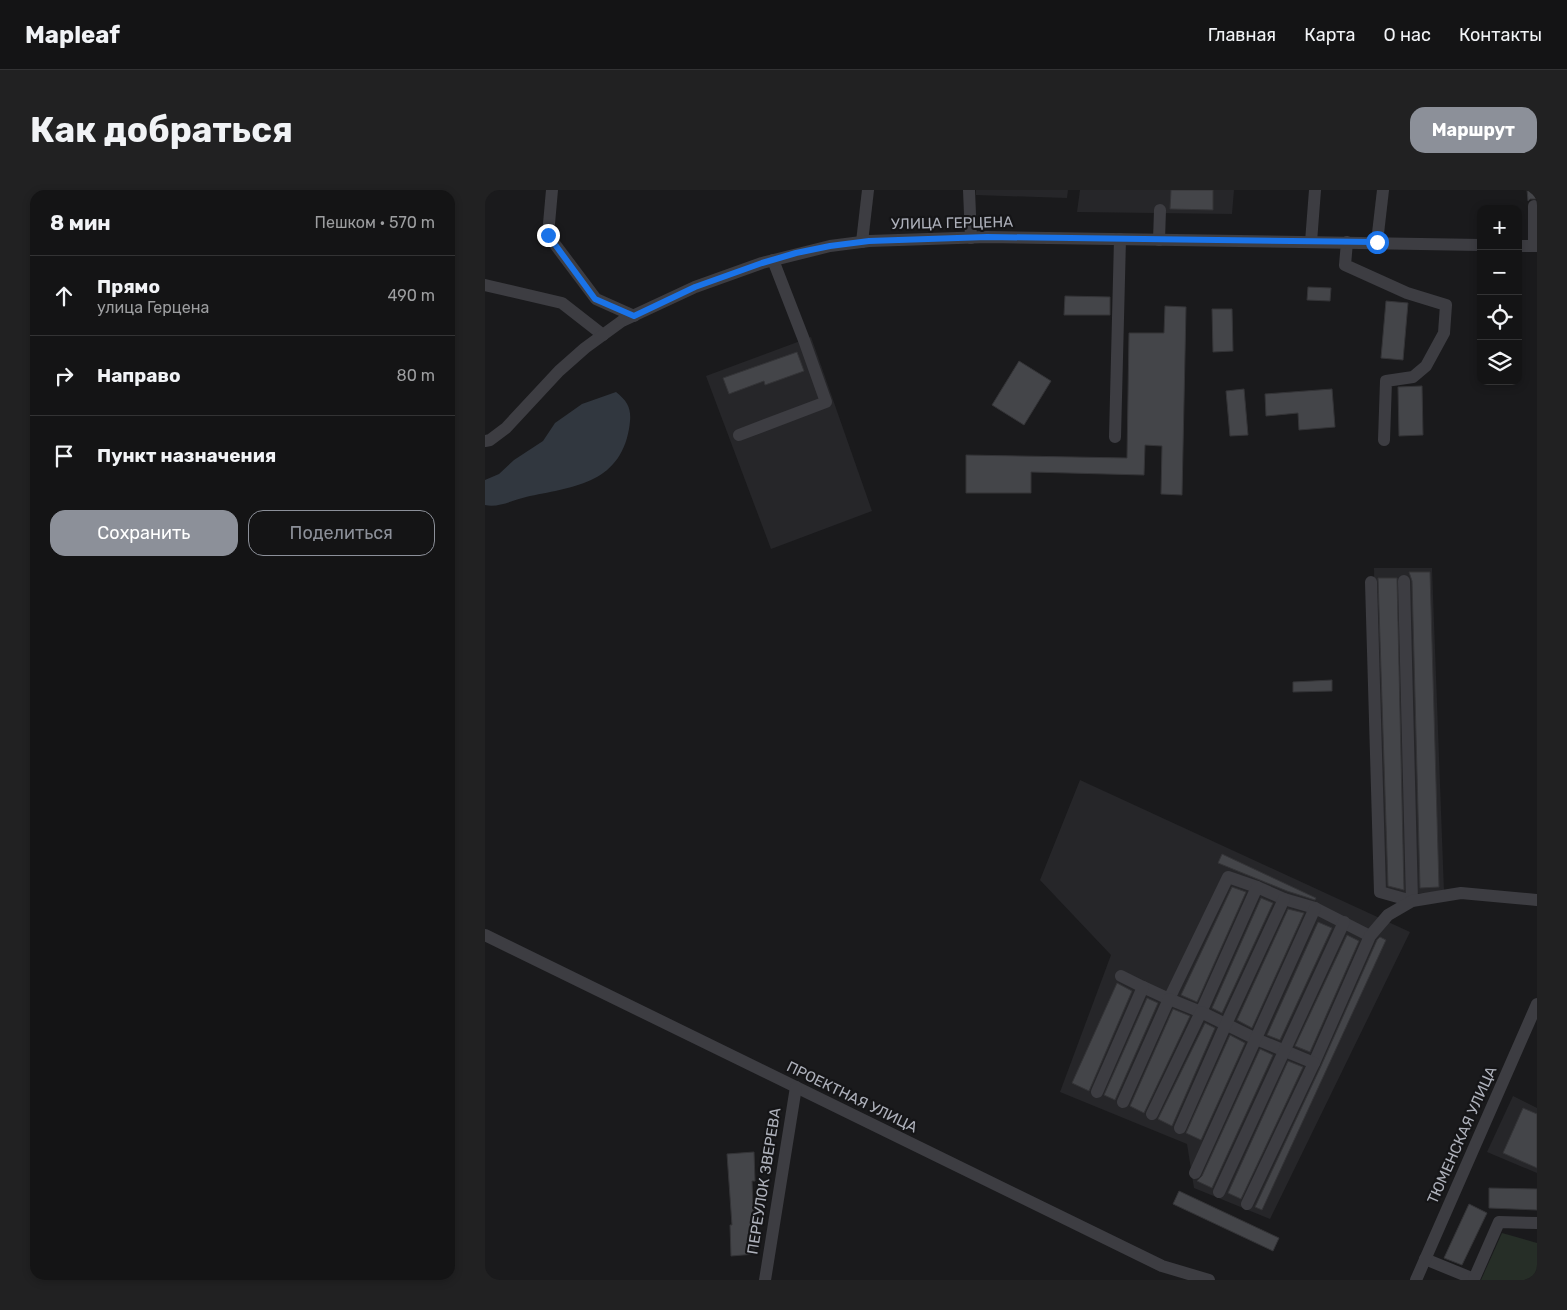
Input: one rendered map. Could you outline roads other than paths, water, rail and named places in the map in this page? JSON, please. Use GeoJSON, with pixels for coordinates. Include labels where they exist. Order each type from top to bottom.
{"type":"FeatureCollection","features":[{"type":"Feature","properties":{"kind":"street"},"geometry":{"type":"LineString","coordinates":[[552,190],[548,235],[595,299],[634,316]]}},
{"type":"Feature","properties":{"kind":"street"},"geometry":{"type":"LineString","coordinates":[[862,242],[868,190]]}},
{"type":"Feature","properties":{"kind":"street"},"geometry":{"type":"LineString","coordinates":[[969,190],[971,238]]}},
{"type":"Feature","properties":{"kind":"street"},"geometry":{"type":"LineString","coordinates":[[1311,242],[1315,190]]}},
{"type":"Feature","properties":{"kind":"street"},"geometry":{"type":"LineString","coordinates":[[1377,242],[1383,190]]}},
{"type":"Feature","properties":{"kind":"street"},"geometry":{"type":"LineString","coordinates":[[1522,246],[1535,246],[1534,206]]}},
{"type":"Feature","properties":{"kind":"street"},"geometry":{"type":"LineString","coordinates":[[1159,240],[1160,210]]}},
{"type":"Feature","properties":{"kind":"street","name":"УЛИЦА ГЕРЦЕНА"},"geometry":{"type":"LineString","coordinates":[[485,441],[490,440],[507,428],[559,371],[622,321],[695,287],[773,260],[830,246],[862,242],[971,238],[1377,242],[1477,245]]}},
{"type":"Feature","properties":{"kind":"street"},"geometry":{"type":"LineString","coordinates":[[1115,437],[1120,239]]}},
{"type":"Feature","properties":{"kind":"street"},"geometry":{"type":"LineString","coordinates":[[1347,242],[1345,265],[1407,294],[1446,305],[1444,333],[1426,366],[1413,377],[1386,380],[1384,440]]}},
{"type":"Feature","properties":{"kind":"street"},"geometry":{"type":"LineString","coordinates":[[739,435],[826,402],[773,260]]}},
{"type":"Feature","properties":{"kind":"street"},"geometry":{"type":"LineString","coordinates":[[485,285],[562,303],[603,335]]}},
{"type":"Feature","properties":{"kind":"street"},"geometry":{"type":"LineString","coordinates":[[1404,581],[1412,901]]}},
{"type":"Feature","properties":{"kind":"street"},"geometry":{"type":"LineString","coordinates":[[1371,582],[1380,892],[1412,901]]}},
{"type":"Feature","properties":{"kind":"street"},"geometry":{"type":"LineString","coordinates":[[1123,1102],[1169,999],[1228,877],[1283,899],[1315,908],[1370,936]]}},
{"type":"Feature","properties":{"kind":"street"},"geometry":{"type":"LineString","coordinates":[[1152,1114],[1201,1012],[1257,887]]}},
{"type":"Feature","properties":{"kind":"street"},"geometry":{"type":"LineString","coordinates":[[1247,1204],[1314,1064],[1370,936],[1388,915],[1412,901],[1461,893],[1537,900]]}},
{"type":"Feature","properties":{"kind":"street"},"geometry":{"type":"LineString","coordinates":[[1181,1128],[1225,1024],[1283,899]]}},
{"type":"Feature","properties":{"kind":"street"},"geometry":{"type":"LineString","coordinates":[[1195,1173],[1315,908]]}},
{"type":"Feature","properties":{"kind":"street"},"geometry":{"type":"LineString","coordinates":[[1219,1192],[1344,922]]}},
{"type":"Feature","properties":{"kind":"street","name":"ПРОЕКТНАЯ УЛИЦА"},"geometry":{"type":"LineString","coordinates":[[485,935],[1162,1266],[1209,1280]]}},
{"type":"Feature","properties":{"kind":"street"},"geometry":{"type":"LineString","coordinates":[[1121,976],[1314,1064]]}},
{"type":"Feature","properties":{"kind":"street"},"geometry":{"type":"LineString","coordinates":[[1097,1092],[1143,987]]}},
{"type":"Feature","properties":{"kind":"street","name":"ТЮМЕНСКАЯ УЛИЦА"},"geometry":{"type":"LineString","coordinates":[[1416,1280],[1537,1004]]}},
{"type":"Feature","properties":{"kind":"street","name":"ПЕРЕУЛОК ЗВЕРЕВА"},"geometry":{"type":"LineString","coordinates":[[765,1280],[795,1087]]}},
{"type":"Feature","properties":{"kind":"street"},"geometry":{"type":"LineString","coordinates":[[1425,1259],[1473,1279],[1499,1222],[1537,1223]]}}]}
